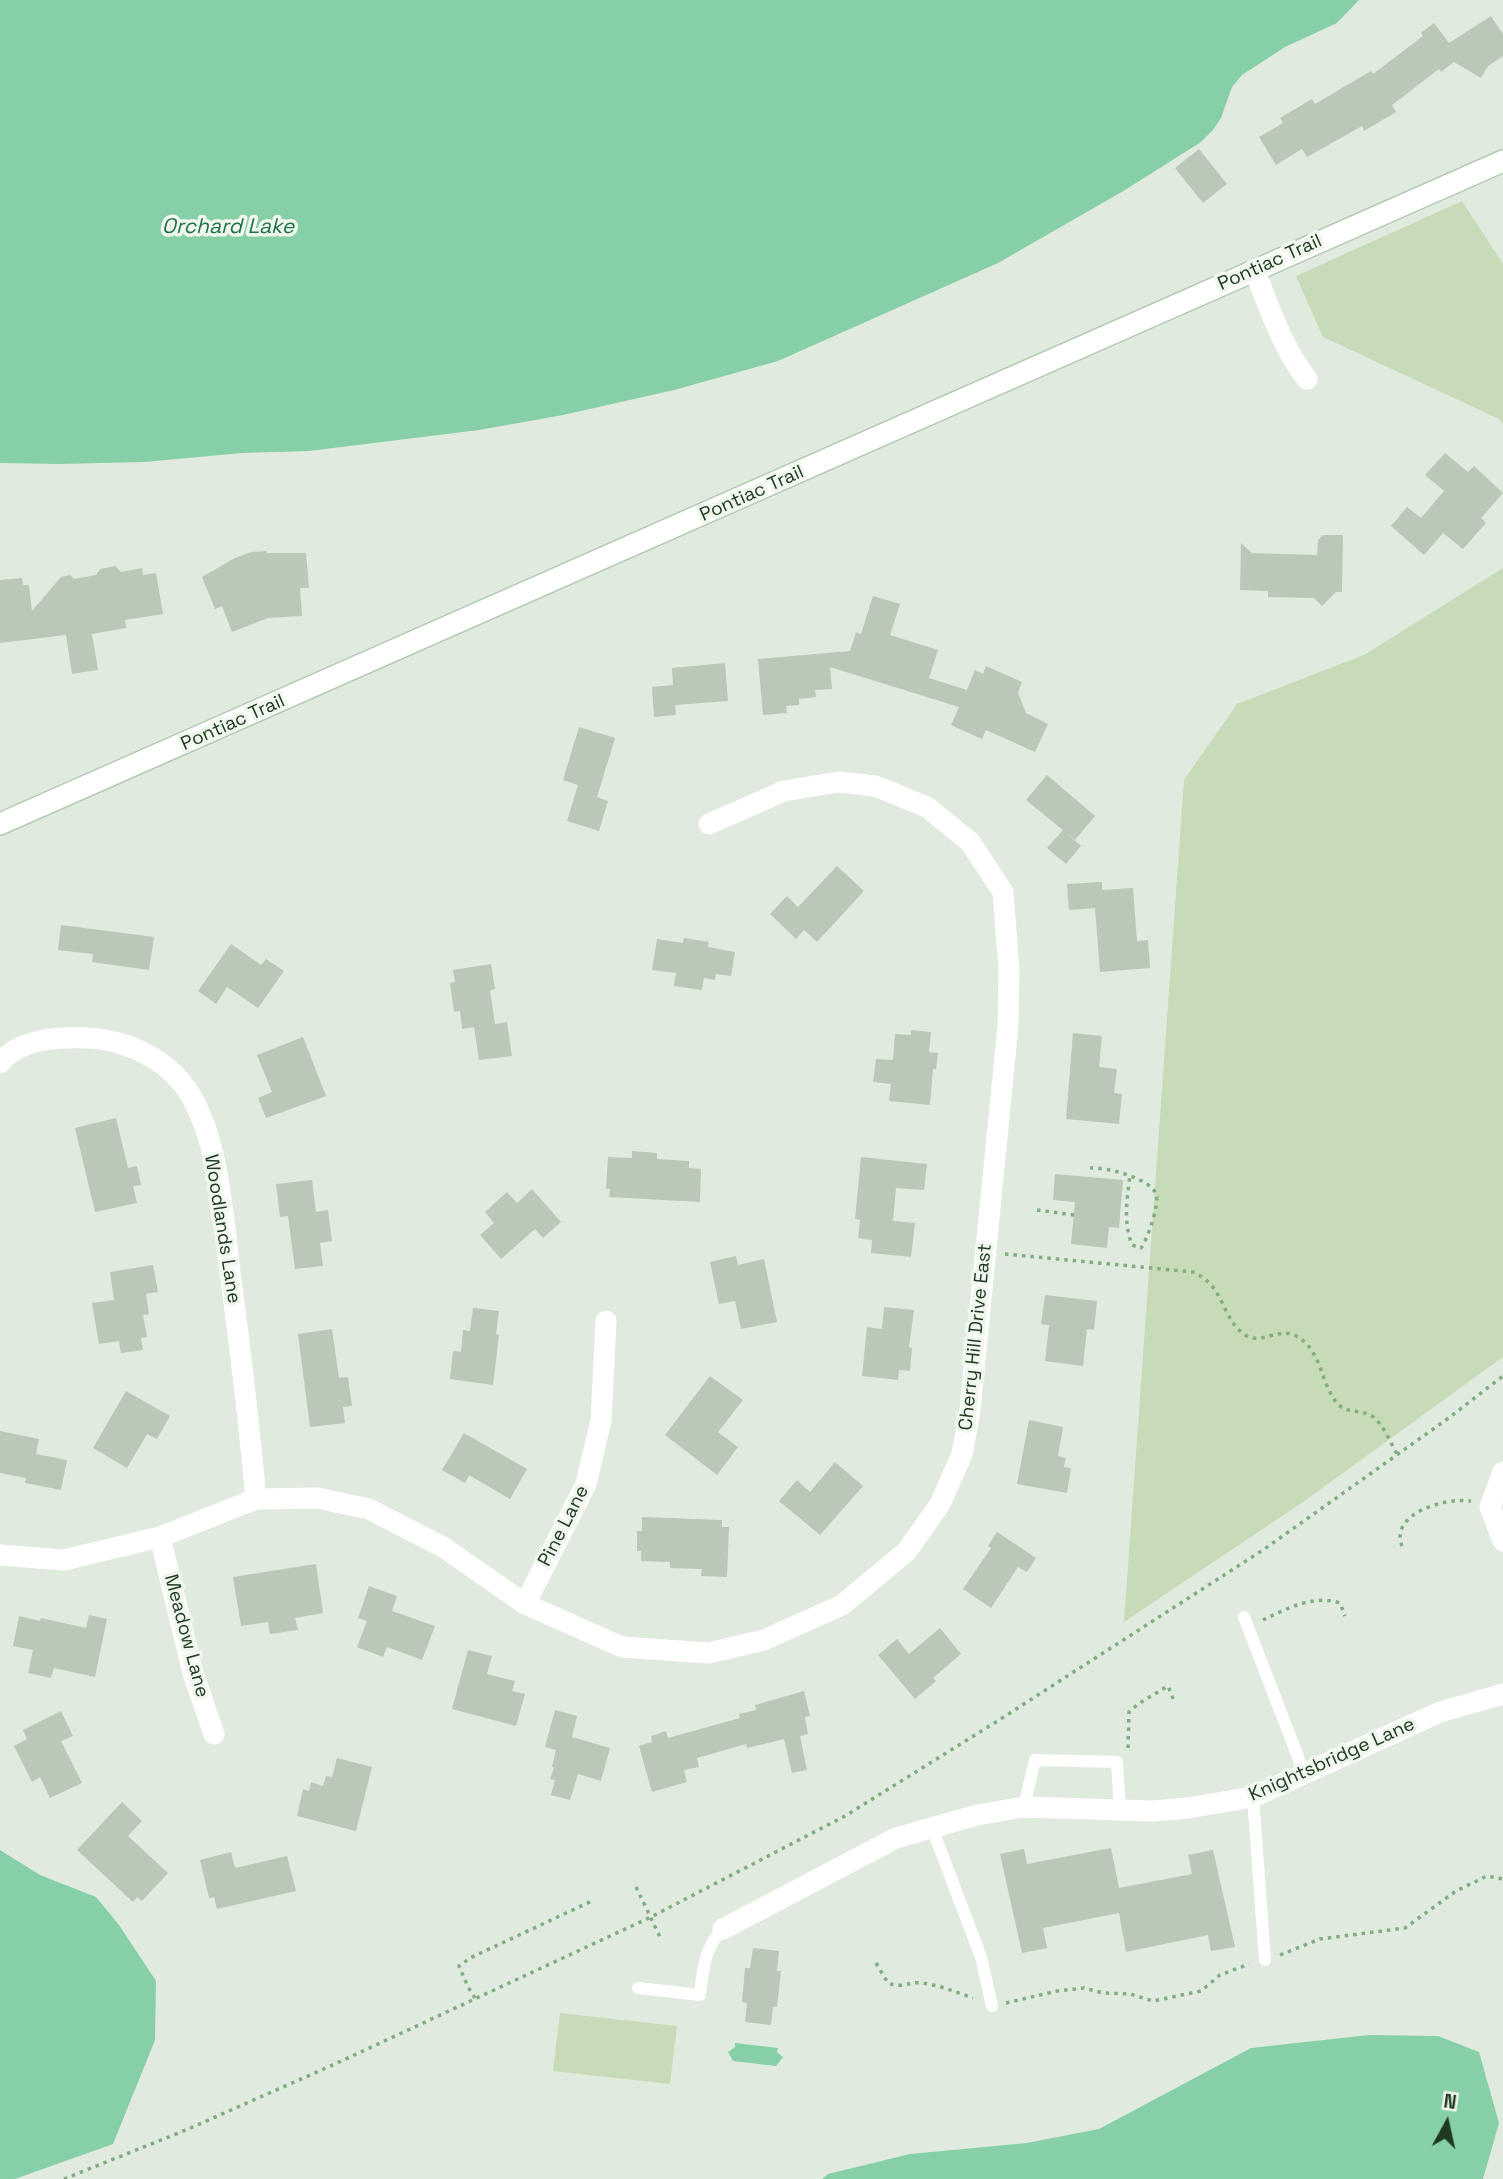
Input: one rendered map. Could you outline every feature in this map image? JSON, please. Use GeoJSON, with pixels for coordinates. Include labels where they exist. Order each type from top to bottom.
{"type":"FeatureCollection","features":[{"type":"Feature","properties":{"kind":"street","name":"Pontiac Trail"},"geometry":{"type":"LineString","coordinates":[[0,824],[1503,161]]}},
{"type":"Feature","properties":{"kind":"street"},"geometry":{"type":"LineString","coordinates":[[1254,269],[1294,363],[1307,379]]}},
{"type":"Feature","properties":{"kind":"street","name":"Cherry Hill Drive East"},"geometry":{"type":"LineString","coordinates":[[0,1555],[64,1560],[160,1537],[256,1499],[317,1498],[369,1509],[443,1547],[525,1604],[622,1647],[709,1653],[764,1640],[842,1605],[907,1551],[940,1504],[962,1454],[974,1383],[1008,1026],[1009,969],[1003,892],[970,842],[927,807],[875,786],[839,782],[784,791],[709,824]]}},
{"type":"Feature","properties":{"kind":"street","name":"Woodlands Lane"},"geometry":{"type":"LineString","coordinates":[[0,1063],[30,1042],[90,1038],[124,1044],[161,1063],[182,1083],[188,1093],[200,1114],[217,1176],[244,1370],[256,1499]]}},
{"type":"Feature","properties":{"kind":"street","name":"Pine Lane"},"geometry":{"type":"LineString","coordinates":[[525,1604],[586,1484],[601,1421],[606,1321]]}},
{"type":"Feature","properties":{"kind":"street"},"geometry":{"type":"LineString","coordinates":[[1503,1472],[1490,1507],[1503,1541]]}},
{"type":"Feature","properties":{"kind":"street","name":"Meadow Lane"},"geometry":{"type":"LineString","coordinates":[[160,1537],[193,1673],[214,1734]]}},
{"type":"Feature","properties":{"kind":"street","name":"Knightsbridge Lane"},"geometry":{"type":"LineString","coordinates":[[723,1929],[896,1838],[977,1815],[1024,1807],[1120,1811],[1188,1808],[1253,1797],[1440,1712],[1502,1699]]}},
{"type":"Feature","properties":{"kind":"lane"},"geometry":{"type":"LineString","coordinates":[[1246,1622],[1306,1774]]}},
{"type":"Feature","properties":{"kind":"lane"},"geometry":{"type":"LineString","coordinates":[[1024,1807],[1035,1760],[1117,1762],[1120,1811]]}},
{"type":"Feature","properties":{"kind":"lane"},"geometry":{"type":"LineString","coordinates":[[1253,1797],[1265,1961]]}},
{"type":"Feature","properties":{"kind":"lane"},"geometry":{"type":"LineString","coordinates":[[932,1828],[981,1957],[992,2006]]}},
{"type":"Feature","properties":{"kind":"lane"},"geometry":{"type":"LineString","coordinates":[[638,1988],[700,1995],[707,1951],[713,1939],[723,1929]]}},
{"type":"Feature","properties":{"kind":"path"},"geometry":{"type":"LineString","coordinates":[[1090,1168],[1101,1167],[1130,1175],[1149,1185],[1156,1193],[1150,1228],[1141,1248],[1132,1245],[1127,1232],[1125,1209],[1130,1175]]}},
{"type":"Feature","properties":{"kind":"path"},"geometry":{"type":"LineString","coordinates":[[1037,1210],[1074,1215]]}},
{"type":"Feature","properties":{"kind":"path"},"geometry":{"type":"LineString","coordinates":[[1120,1217],[1126,1217]]}},
{"type":"Feature","properties":{"kind":"path"},"geometry":{"type":"LineString","coordinates":[[986,1253],[1193,1272],[1204,1277],[1212,1283],[1234,1323],[1248,1337],[1258,1338],[1283,1332],[1295,1335],[1306,1343],[1313,1351],[1335,1401],[1346,1411],[1369,1414],[1377,1420],[1397,1454]]}},
{"type":"Feature","properties":{"kind":"path"},"geometry":{"type":"LineString","coordinates":[[64,2179],[186,2130],[651,1917],[845,1816],[1263,1550],[1503,1376]]}},
{"type":"Feature","properties":{"kind":"path"},"geometry":{"type":"LineString","coordinates":[[1402,1546],[1399,1538],[1401,1528],[1413,1516],[1427,1508],[1466,1500],[1490,1507]]}},
{"type":"Feature","properties":{"kind":"path"},"geometry":{"type":"LineString","coordinates":[[1246,1622],[1318,1601],[1340,1603],[1345,1616]]}},
{"type":"Feature","properties":{"kind":"path"},"geometry":{"type":"LineString","coordinates":[[1128,1757],[1129,1712],[1168,1686],[1174,1701]]}},
{"type":"Feature","properties":{"kind":"path"},"geometry":{"type":"LineString","coordinates":[[876,1963],[887,1983],[902,1987],[918,1982],[952,1990],[992,2006],[1084,1988],[1103,1993],[1130,1994],[1153,2001],[1201,1991],[1220,1975],[1321,1939],[1405,1928],[1456,1891],[1487,1876],[1503,1880]]}},
{"type":"Feature","properties":{"kind":"path"},"geometry":{"type":"LineString","coordinates":[[636,1887],[661,1940]]}},
{"type":"Feature","properties":{"kind":"path"},"geometry":{"type":"LineString","coordinates":[[475,1998],[459,1966],[470,1958],[594,1900]]}},
{"type":"Feature","properties":{"kind":"shaded area"},"geometry":{"type":"Polygon","coordinates":[[[1462,201],[1503,264],[1503,425],[1499,419],[1323,337],[1296,276],[1462,201]]]}},
{"type":"Feature","properties":{"kind":"shaded area"},"geometry":{"type":"Polygon","coordinates":[[[1503,568],[1503,1357],[1303,1502],[1124,1622],[1184,780],[1237,704],[1364,655],[1503,568]]]}},
{"type":"Feature","properties":{"kind":"shaded area"},"geometry":{"type":"Polygon","coordinates":[[[560,2013],[677,2026],[670,2084],[553,2071],[560,2013]]]}},
{"type":"Feature","properties":{"kind":"water","name":"Orchard Lake"},"geometry":{"type":"Polygon","coordinates":[[[0,0],[1359,0],[1337,23],[1285,47],[1242,75],[1232,87],[1221,118],[1201,142],[1125,190],[998,263],[778,361],[674,390],[563,415],[479,430],[309,451],[242,453],[144,462],[60,464],[0,463],[0,0]]]}},
{"type":"Feature","properties":{"kind":"water"},"geometry":{"type":"Polygon","coordinates":[[[0,1850],[40,1875],[96,1897],[119,1925],[156,1981],[155,2040],[113,2144],[15,2179],[0,2179],[0,1850]]]}},
{"type":"Feature","properties":{"kind":"water"},"geometry":{"type":"Polygon","coordinates":[[[1369,2035],[1438,2036],[1479,2052],[1499,2123],[1483,2179],[822,2179],[828,2174],[910,2154],[1027,2143],[1099,2129],[1251,2048],[1369,2035]]]}},
{"type":"Feature","properties":{"kind":"water"},"geometry":{"type":"Polygon","coordinates":[[[735,2043],[778,2048],[777,2052],[783,2057],[776,2066],[733,2061],[728,2052],[735,2047],[735,2043]]]}},
{"type":"Feature","properties":{"kind":"building"},"geometry":{"type":"Polygon","coordinates":[[[1491,16],[1503,34],[1503,56],[1488,66],[1481,78],[1454,62],[1441,72],[1439,69],[1392,105],[1396,112],[1364,131],[1362,126],[1307,157],[1302,149],[1276,165],[1259,137],[1283,123],[1280,118],[1312,99],[1315,104],[1371,71],[1373,74],[1423,36],[1421,33],[1434,23],[1449,43],[1491,16]]]}},
{"type":"Feature","properties":{"kind":"building"},"geometry":{"type":"Polygon","coordinates":[[[1199,149],[1227,184],[1203,203],[1175,168],[1199,149]]]}},
{"type":"Feature","properties":{"kind":"building"},"geometry":{"type":"Polygon","coordinates":[[[1445,453],[1468,472],[1474,466],[1503,493],[1481,518],[1486,523],[1463,549],[1443,533],[1424,555],[1391,526],[1407,507],[1421,518],[1444,491],[1425,475],[1445,453]]]}},
{"type":"Feature","properties":{"kind":"building"},"geometry":{"type":"Polygon","coordinates":[[[1323,535],[1343,535],[1342,592],[1336,592],[1322,606],[1314,598],[1268,597],[1268,591],[1240,590],[1241,543],[1252,553],[1317,555],[1318,540],[1323,535]]]}},
{"type":"Feature","properties":{"kind":"building"},"geometry":{"type":"Polygon","coordinates":[[[251,552],[306,553],[309,588],[300,588],[302,616],[268,618],[232,632],[222,606],[215,609],[202,577],[235,558],[251,552]]]}},
{"type":"Feature","properties":{"kind":"building"},"geometry":{"type":"Polygon","coordinates":[[[115,566],[121,572],[142,568],[143,575],[156,573],[163,614],[125,620],[126,628],[92,634],[98,670],[72,674],[66,635],[0,643],[0,580],[22,578],[23,585],[29,585],[32,611],[61,577],[70,575],[74,579],[96,575],[100,569],[115,566]]]}},
{"type":"Feature","properties":{"kind":"building"},"geometry":{"type":"Polygon","coordinates":[[[873,596],[900,604],[890,635],[938,650],[929,678],[967,690],[975,670],[983,674],[986,666],[1022,682],[1018,693],[1026,713],[1048,724],[1035,752],[986,730],[982,739],[951,725],[959,707],[830,667],[832,689],[815,690],[816,697],[799,699],[799,705],[786,706],[787,713],[763,715],[758,659],[850,651],[856,632],[861,634],[873,596]]]}},
{"type":"Feature","properties":{"kind":"building"},"geometry":{"type":"Polygon","coordinates":[[[725,663],[728,701],[675,705],[676,715],[654,717],[652,687],[673,685],[672,668],[725,663]]]}},
{"type":"Feature","properties":{"kind":"building"},"geometry":{"type":"Polygon","coordinates":[[[579,727],[615,738],[597,797],[608,801],[599,831],[567,821],[578,785],[563,780],[579,727]]]}},
{"type":"Feature","properties":{"kind":"building"},"geometry":{"type":"Polygon","coordinates":[[[1047,775],[1095,816],[1075,840],[1026,800],[1047,775]]]}},
{"type":"Feature","properties":{"kind":"building"},"geometry":{"type":"Polygon","coordinates":[[[1063,830],[1081,846],[1066,864],[1047,848],[1063,830]]]}},
{"type":"Feature","properties":{"kind":"building"},"geometry":{"type":"Polygon","coordinates":[[[837,866],[864,891],[817,942],[804,930],[796,939],[770,914],[787,896],[798,907],[837,866]]]}},
{"type":"Feature","properties":{"kind":"building"},"geometry":{"type":"Polygon","coordinates":[[[1102,882],[1102,890],[1133,888],[1137,941],[1148,940],[1150,968],[1100,972],[1095,908],[1069,910],[1067,884],[1102,882]]]}},
{"type":"Feature","properties":{"kind":"building"},"geometry":{"type":"Polygon","coordinates":[[[61,925],[154,937],[149,970],[92,962],[93,954],[58,950],[61,925]]]}},
{"type":"Feature","properties":{"kind":"building"},"geometry":{"type":"Polygon","coordinates":[[[684,938],[709,942],[708,947],[735,952],[731,976],[716,974],[715,980],[704,978],[702,990],[674,986],[676,973],[652,970],[657,939],[683,943],[684,938]]]}},
{"type":"Feature","properties":{"kind":"building"},"geometry":{"type":"Polygon","coordinates":[[[231,944],[261,965],[266,959],[284,971],[258,1008],[227,987],[216,1004],[198,991],[231,944]]]}},
{"type":"Feature","properties":{"kind":"building"},"geometry":{"type":"Polygon","coordinates":[[[491,964],[495,989],[490,990],[495,1024],[507,1022],[512,1056],[479,1060],[474,1027],[462,1029],[460,1011],[454,1012],[450,983],[455,982],[453,970],[491,964]]]}},
{"type":"Feature","properties":{"kind":"building"},"geometry":{"type":"Polygon","coordinates":[[[911,1030],[931,1032],[929,1052],[938,1053],[936,1069],[933,1069],[930,1105],[889,1101],[891,1084],[873,1082],[876,1059],[893,1060],[895,1034],[911,1035],[911,1030]]]}},
{"type":"Feature","properties":{"kind":"building"},"geometry":{"type":"Polygon","coordinates":[[[1073,1033],[1102,1036],[1099,1067],[1117,1069],[1114,1093],[1122,1094],[1119,1124],[1066,1119],[1073,1033]]]}},
{"type":"Feature","properties":{"kind":"building"},"geometry":{"type":"Polygon","coordinates":[[[303,1037],[326,1096],[266,1118],[258,1098],[272,1092],[257,1055],[303,1037]]]}},
{"type":"Feature","properties":{"kind":"building"},"geometry":{"type":"Polygon","coordinates":[[[116,1118],[128,1168],[137,1166],[141,1185],[133,1186],[137,1203],[95,1212],[75,1128],[116,1118]]]}},
{"type":"Feature","properties":{"kind":"building"},"geometry":{"type":"Polygon","coordinates":[[[632,1151],[657,1153],[657,1159],[689,1161],[689,1168],[701,1169],[700,1202],[609,1197],[610,1189],[606,1189],[608,1157],[632,1158],[632,1151]]]}},
{"type":"Feature","properties":{"kind":"building"},"geometry":{"type":"Polygon","coordinates":[[[861,1157],[927,1164],[924,1190],[896,1188],[893,1221],[915,1223],[911,1257],[871,1253],[872,1240],[858,1238],[860,1220],[855,1219],[861,1157]]]}},
{"type":"Feature","properties":{"kind":"building"},"geometry":{"type":"Polygon","coordinates":[[[1055,1174],[1123,1180],[1119,1228],[1109,1227],[1107,1248],[1071,1244],[1075,1202],[1053,1200],[1055,1174]]]}},
{"type":"Feature","properties":{"kind":"building"},"geometry":{"type":"Polygon","coordinates":[[[312,1180],[316,1212],[328,1210],[332,1241],[320,1243],[323,1266],[295,1269],[288,1216],[280,1217],[276,1184],[312,1180]]]}},
{"type":"Feature","properties":{"kind":"building"},"geometry":{"type":"Polygon","coordinates":[[[532,1189],[561,1222],[543,1238],[535,1229],[501,1259],[480,1235],[494,1223],[485,1212],[507,1192],[517,1203],[532,1189]]]}},
{"type":"Feature","properties":{"kind":"building"},"geometry":{"type":"Polygon","coordinates":[[[736,1256],[738,1265],[764,1259],[777,1322],[741,1329],[735,1301],[719,1304],[710,1262],[736,1256]]]}},
{"type":"Feature","properties":{"kind":"building"},"geometry":{"type":"Polygon","coordinates":[[[153,1265],[158,1292],[146,1294],[149,1314],[143,1315],[147,1337],[141,1338],[143,1350],[121,1353],[119,1341],[99,1344],[92,1303],[114,1300],[110,1272],[153,1265]]]}},
{"type":"Feature","properties":{"kind":"building"},"geometry":{"type":"Polygon","coordinates":[[[1045,1295],[1097,1301],[1094,1330],[1087,1329],[1083,1366],[1045,1361],[1049,1325],[1041,1324],[1045,1295]]]}},
{"type":"Feature","properties":{"kind":"building"},"geometry":{"type":"Polygon","coordinates":[[[884,1307],[914,1310],[909,1347],[912,1348],[910,1371],[899,1370],[898,1380],[862,1376],[867,1327],[882,1329],[884,1307]]]}},
{"type":"Feature","properties":{"kind":"building"},"geometry":{"type":"Polygon","coordinates":[[[473,1308],[499,1311],[493,1385],[450,1379],[453,1351],[461,1352],[463,1330],[470,1331],[473,1308]]]}},
{"type":"Feature","properties":{"kind":"building"},"geometry":{"type":"Polygon","coordinates":[[[332,1329],[339,1378],[348,1377],[352,1406],[343,1407],[345,1423],[310,1427],[298,1334],[332,1329]]]}},
{"type":"Feature","properties":{"kind":"building"},"geometry":{"type":"Polygon","coordinates":[[[710,1376],[743,1400],[718,1432],[738,1447],[717,1475],[665,1435],[710,1376]]]}},
{"type":"Feature","properties":{"kind":"building"},"geometry":{"type":"Polygon","coordinates":[[[126,1391],[170,1416],[157,1439],[147,1434],[127,1468],[93,1448],[126,1391]]]}},
{"type":"Feature","properties":{"kind":"building"},"geometry":{"type":"Polygon","coordinates":[[[1029,1420],[1063,1427],[1058,1456],[1066,1458],[1064,1467],[1071,1468],[1067,1493],[1017,1484],[1029,1420]]]}},
{"type":"Feature","properties":{"kind":"building"},"geometry":{"type":"Polygon","coordinates":[[[0,1431],[39,1439],[36,1454],[67,1460],[61,1490],[25,1483],[26,1478],[0,1473],[0,1431]]]}},
{"type":"Feature","properties":{"kind":"building"},"geometry":{"type":"Polygon","coordinates":[[[464,1433],[527,1469],[510,1499],[469,1475],[465,1483],[442,1470],[464,1433]]]}},
{"type":"Feature","properties":{"kind":"building"},"geometry":{"type":"Polygon","coordinates":[[[835,1462],[863,1486],[820,1535],[779,1501],[797,1480],[810,1492],[835,1462]]]}},
{"type":"Feature","properties":{"kind":"building"},"geometry":{"type":"Polygon","coordinates":[[[642,1517],[722,1520],[722,1527],[729,1527],[727,1577],[701,1576],[702,1569],[670,1568],[670,1562],[641,1561],[641,1551],[637,1551],[637,1531],[642,1531],[642,1517]]]}},
{"type":"Feature","properties":{"kind":"building"},"geometry":{"type":"Polygon","coordinates":[[[997,1532],[1036,1558],[1027,1572],[1018,1567],[991,1608],[963,1589],[991,1548],[988,1546],[997,1532]]]}},
{"type":"Feature","properties":{"kind":"building"},"geometry":{"type":"Polygon","coordinates":[[[316,1564],[323,1613],[295,1618],[298,1630],[270,1634],[268,1622],[241,1626],[233,1577],[316,1564]]]}},
{"type":"Feature","properties":{"kind":"building"},"geometry":{"type":"Polygon","coordinates":[[[369,1586],[397,1596],[392,1611],[435,1626],[422,1660],[387,1647],[383,1657],[357,1647],[367,1621],[358,1618],[369,1586]]]}},
{"type":"Feature","properties":{"kind":"building"},"geometry":{"type":"Polygon","coordinates":[[[89,1615],[107,1619],[95,1677],[54,1668],[51,1678],[28,1673],[33,1650],[13,1646],[19,1616],[86,1628],[89,1615]]]}},
{"type":"Feature","properties":{"kind":"building"},"geometry":{"type":"Polygon","coordinates":[[[940,1628],[961,1654],[933,1678],[936,1681],[915,1699],[878,1655],[897,1639],[909,1654],[940,1628]]]}},
{"type":"Feature","properties":{"kind":"building"},"geometry":{"type":"Polygon","coordinates":[[[468,1650],[492,1656],[487,1674],[515,1681],[512,1691],[525,1694],[516,1726],[452,1709],[468,1650]]]}},
{"type":"Feature","properties":{"kind":"building"},"geometry":{"type":"Polygon","coordinates":[[[804,1691],[810,1716],[805,1717],[808,1734],[800,1736],[807,1770],[792,1773],[784,1739],[747,1748],[746,1744],[697,1758],[699,1767],[684,1770],[687,1782],[652,1792],[639,1746],[652,1742],[651,1736],[666,1731],[668,1738],[740,1718],[739,1714],[756,1710],[755,1705],[804,1691]]]}},
{"type":"Feature","properties":{"kind":"building"},"geometry":{"type":"Polygon","coordinates":[[[555,1710],[577,1716],[572,1737],[610,1748],[601,1781],[578,1774],[570,1800],[551,1795],[555,1780],[550,1779],[556,1750],[545,1747],[555,1710]]]}},
{"type":"Feature","properties":{"kind":"building"},"geometry":{"type":"Polygon","coordinates":[[[61,1711],[73,1736],[61,1741],[82,1783],[50,1798],[40,1777],[32,1782],[14,1746],[27,1739],[23,1730],[61,1711]]]}},
{"type":"Feature","properties":{"kind":"building"},"geometry":{"type":"Polygon","coordinates":[[[337,1758],[372,1767],[356,1831],[297,1816],[303,1789],[309,1791],[311,1782],[323,1786],[326,1776],[332,1777],[337,1758]]]}},
{"type":"Feature","properties":{"kind":"building"},"geometry":{"type":"Polygon","coordinates":[[[122,1802],[142,1821],[128,1836],[168,1873],[142,1901],[137,1897],[133,1902],[77,1850],[122,1802]]]}},
{"type":"Feature","properties":{"kind":"building"},"geometry":{"type":"Polygon","coordinates":[[[1111,1848],[1119,1888],[1192,1874],[1188,1855],[1213,1850],[1235,1947],[1211,1951],[1208,1935],[1126,1952],[1119,1913],[1043,1928],[1047,1948],[1022,1953],[1000,1854],[1024,1849],[1027,1864],[1111,1848]]]}},
{"type":"Feature","properties":{"kind":"building"},"geometry":{"type":"Polygon","coordinates":[[[231,1852],[235,1868],[287,1856],[296,1891],[217,1909],[214,1897],[209,1898],[200,1860],[231,1852]]]}},
{"type":"Feature","properties":{"kind":"building"},"geometry":{"type":"Polygon","coordinates":[[[753,1948],[779,1951],[777,1971],[781,1971],[777,2007],[773,2007],[771,2025],[745,2022],[747,2003],[742,2002],[745,1968],[750,1968],[753,1948]]]}}]}
